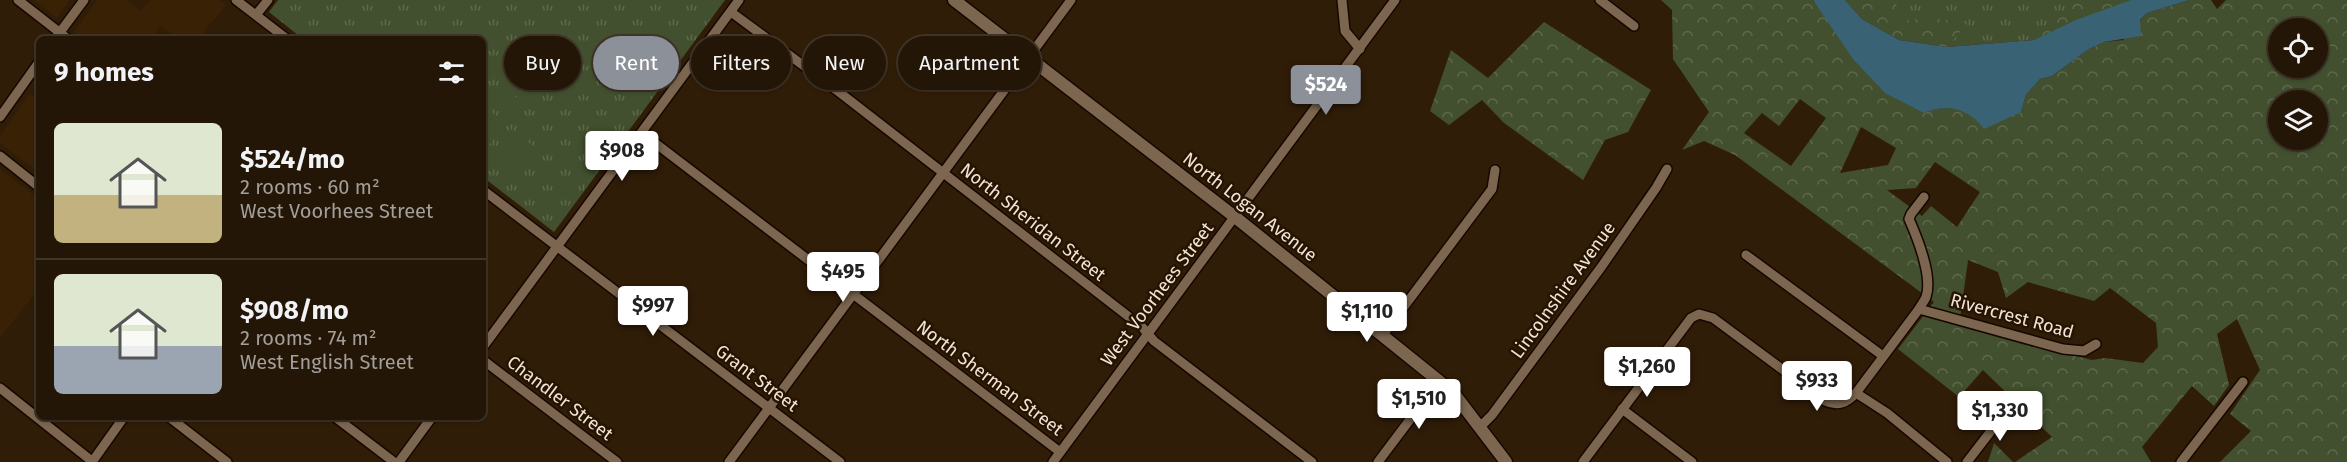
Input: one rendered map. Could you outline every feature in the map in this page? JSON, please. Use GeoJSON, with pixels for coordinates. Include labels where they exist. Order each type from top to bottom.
{"type":"FeatureCollection","features":[{"type":"Feature","properties":{"kind":"street"},"geometry":{"type":"LineString","coordinates":[[18,0],[58,36],[84,0]]}},
{"type":"Feature","properties":{"kind":"street"},"geometry":{"type":"LineString","coordinates":[[236,0],[283,36]]}},
{"type":"Feature","properties":{"kind":"street"},"geometry":{"type":"LineString","coordinates":[[256,15],[268,0]]}},
{"type":"Feature","properties":{"kind":"street"},"geometry":{"type":"LineString","coordinates":[[486,343],[740,0]]}},
{"type":"Feature","properties":{"kind":"street","name":"North Logan Avenue"},"geometry":{"type":"LineString","coordinates":[[954,0],[1001,36]]}},
{"type":"Feature","properties":{"kind":"street"},"geometry":{"type":"LineString","coordinates":[[1041,41],[1071,0]]}},
{"type":"Feature","properties":{"kind":"street"},"geometry":{"type":"LineString","coordinates":[[1342,0],[1345,31],[1360,49]]}},
{"type":"Feature","properties":{"kind":"street","name":"West Voorhees Street"},"geometry":{"type":"LineString","coordinates":[[1053,462],[1395,0]]}},
{"type":"Feature","properties":{"kind":"street"},"geometry":{"type":"LineString","coordinates":[[1600,0],[1634,26]]}},
{"type":"Feature","properties":{"kind":"street","name":"North Sheridan Street"},"geometry":{"type":"LineString","coordinates":[[731,12],[943,173],[1312,462]]}},
{"type":"Feature","properties":{"kind":"street"},"geometry":{"type":"LineString","coordinates":[[0,117],[36,66]]}},
{"type":"Feature","properties":{"kind":"street","name":"North Logan Avenue"},"geometry":{"type":"LineString","coordinates":[[1041,66],[1235,217],[1439,381],[1455,395],[1506,462]]}},
{"type":"Feature","properties":{"kind":"street"},"geometry":{"type":"LineString","coordinates":[[729,462],[1005,90]]}},
{"type":"Feature","properties":{"kind":"street","name":"North Sherman Street"},"geometry":{"type":"LineString","coordinates":[[642,133],[1060,452]]}},
{"type":"Feature","properties":{"kind":"street"},"geometry":{"type":"LineString","coordinates":[[0,156],[36,185]]}},
{"type":"Feature","properties":{"kind":"street","name":"Lincolnshire Avenue"},"geometry":{"type":"LineString","coordinates":[[1480,427],[1492,415],[1602,266],[1667,169]]}},
{"type":"Feature","properties":{"kind":"street"},"geometry":{"type":"LineString","coordinates":[[1382,336],[1492,189],[1494,170]]}},
{"type":"Feature","properties":{"kind":"street","name":"Grant Street"},"geometry":{"type":"LineString","coordinates":[[486,192],[840,462]]}},
{"type":"Feature","properties":{"kind":"street","name":"Rivercrest Road"},"geometry":{"type":"LineString","coordinates":[[1856,393],[1926,297],[1927,282],[1919,239],[1909,219],[1924,197]]}},
{"type":"Feature","properties":{"kind":"street"},"geometry":{"type":"LineString","coordinates":[[1746,255],[1883,356]]}},
{"type":"Feature","properties":{"kind":"street","name":"Rivercrest Road"},"geometry":{"type":"LineString","coordinates":[[1919,309],[2063,348],[2084,351],[2096,344]]}},
{"type":"Feature","properties":{"kind":"street"},"geometry":{"type":"LineString","coordinates":[[1583,462],[1691,318],[1703,314],[1713,318],[1825,400],[1843,404],[1856,393],[1887,413],[1947,462]]}},
{"type":"Feature","properties":{"kind":"street","name":"Chandler Street"},"geometry":{"type":"LineString","coordinates":[[486,362],[617,462]]}},
{"type":"Feature","properties":{"kind":"street"},"geometry":{"type":"LineString","coordinates":[[1378,462],[1439,381]]}},
{"type":"Feature","properties":{"kind":"street"},"geometry":{"type":"LineString","coordinates":[[2181,462],[2242,382]]}},
{"type":"Feature","properties":{"kind":"street"},"geometry":{"type":"LineString","coordinates":[[0,388],[36,417]]}},
{"type":"Feature","properties":{"kind":"street"},"geometry":{"type":"LineString","coordinates":[[1967,462],[2011,405]]}},
{"type":"Feature","properties":{"kind":"street"},"geometry":{"type":"LineString","coordinates":[[1622,409],[1692,462]]}},
{"type":"Feature","properties":{"kind":"street"},"geometry":{"type":"LineString","coordinates":[[40,420],[92,462],[122,420]]}},
{"type":"Feature","properties":{"kind":"street"},"geometry":{"type":"LineString","coordinates":[[173,420],[227,462]]}},
{"type":"Feature","properties":{"kind":"street"},"geometry":{"type":"LineString","coordinates":[[339,420],[394,462]]}},
{"type":"Feature","properties":{"kind":"street"},"geometry":{"type":"LineString","coordinates":[[399,462],[430,420]]}},
{"type":"Feature","properties":{"kind":"shaded area"},"geometry":{"type":"Polygon","coordinates":[[[34,0],[70,0],[57,18],[34,0]]]}},
{"type":"Feature","properties":{"kind":"shaded area"},"geometry":{"type":"Polygon","coordinates":[[[97,0],[126,0],[141,11],[150,0],[219,0],[226,5],[200,36],[174,36],[160,26],[152,36],[80,36],[74,32],[97,0]]]}},
{"type":"Feature","properties":{"kind":"shaded area"},"geometry":{"type":"Polygon","coordinates":[[[30,93],[36,98],[36,171],[0,143],[0,136],[30,93]]]}},
{"type":"Feature","properties":{"kind":"shaded area"},"geometry":{"type":"Polygon","coordinates":[[[0,169],[36,197],[36,292],[0,338],[0,169]]]}},
{"type":"Feature","properties":{"kind":"green space"},"geometry":{"type":"Polygon","coordinates":[[[278,0],[725,0],[698,36],[691,36],[691,46],[679,62],[679,36],[593,36],[593,90],[659,90],[554,232],[486,179],[486,36],[299,36],[269,12],[278,0]]]}},
{"type":"Feature","properties":{"kind":"green space"},"geometry":{"type":"Polygon","coordinates":[[[1661,0],[1813,0],[1833,27],[1924,113],[1952,108],[1966,112],[1978,121],[2021,112],[2026,95],[2040,79],[2052,76],[2089,49],[2104,42],[2123,40],[2147,13],[2189,0],[2211,0],[2217,9],[2226,0],[2347,0],[2347,462],[2220,462],[2251,431],[2230,414],[2260,370],[2237,319],[2217,334],[2229,385],[2214,406],[2192,386],[2142,447],[2151,462],[2015,462],[2052,437],[1983,370],[1959,397],[1898,349],[1934,302],[1735,155],[1704,141],[1682,150],[1709,112],[1673,59],[1672,10],[1661,0]],[[1800,99],[1779,126],[1762,113],[1744,133],[1791,166],[1826,118],[1800,99]],[[1861,127],[1840,173],[1888,165],[1896,148],[1861,127]],[[1935,162],[1916,188],[1887,190],[1922,216],[1931,206],[1957,227],[1980,192],[1935,162]],[[1968,260],[1959,326],[2092,360],[2105,358],[2143,363],[2158,347],[2156,323],[2110,288],[2094,301],[2028,282],[2006,298],[1998,272],[1968,260]]]}},
{"type":"Feature","properties":{"kind":"green space"},"geometry":{"type":"Polygon","coordinates":[[[1845,0],[2131,0],[2034,40],[1947,47],[1845,0]]]}},
{"type":"Feature","properties":{"kind":"green space"},"geometry":{"type":"Polygon","coordinates":[[[1845,0],[1894,0],[1905,21],[1930,17],[1967,24],[1947,47],[1899,40],[1862,19],[1845,0]]]}},
{"type":"Feature","properties":{"kind":"green space"},"geometry":{"type":"Polygon","coordinates":[[[2085,0],[2131,0],[2076,20],[2034,40],[2070,6],[2085,0]]]}},
{"type":"Feature","properties":{"kind":"green space"},"geometry":{"type":"Polygon","coordinates":[[[1544,22],[1651,90],[1628,132],[1605,140],[1583,180],[1504,123],[1482,100],[1449,125],[1430,111],[1451,50],[1488,78],[1544,22]]]}},
{"type":"Feature","properties":{"kind":"green space"},"geometry":{"type":"Polygon","coordinates":[[[501,85],[504,90],[507,90],[527,106],[514,123],[488,102],[501,85]]]}},
{"type":"Feature","properties":{"kind":"green space"},"geometry":{"type":"Polygon","coordinates":[[[486,107],[506,124],[486,149],[486,107]]]}},
{"type":"Feature","properties":{"kind":"green space"},"geometry":{"type":"Polygon","coordinates":[[[512,129],[540,152],[519,177],[491,155],[512,129]]]}},
{"type":"Feature","properties":{"kind":"green space"},"geometry":{"type":"Polygon","coordinates":[[[1994,443],[2013,462],[1988,462],[1994,443]]]}},
{"type":"Feature","properties":{"kind":"water"},"geometry":{"type":"Polygon","coordinates":[[[1813,0],[1845,0],[1862,19],[1899,40],[1947,47],[2034,40],[2076,20],[2131,0],[2189,0],[2147,13],[2140,20],[2141,36],[2104,42],[2089,49],[2052,76],[2040,79],[2026,95],[2021,112],[1984,129],[1972,117],[1957,110],[1941,108],[1924,113],[1885,93],[1853,59],[1813,0]]]}}]}
